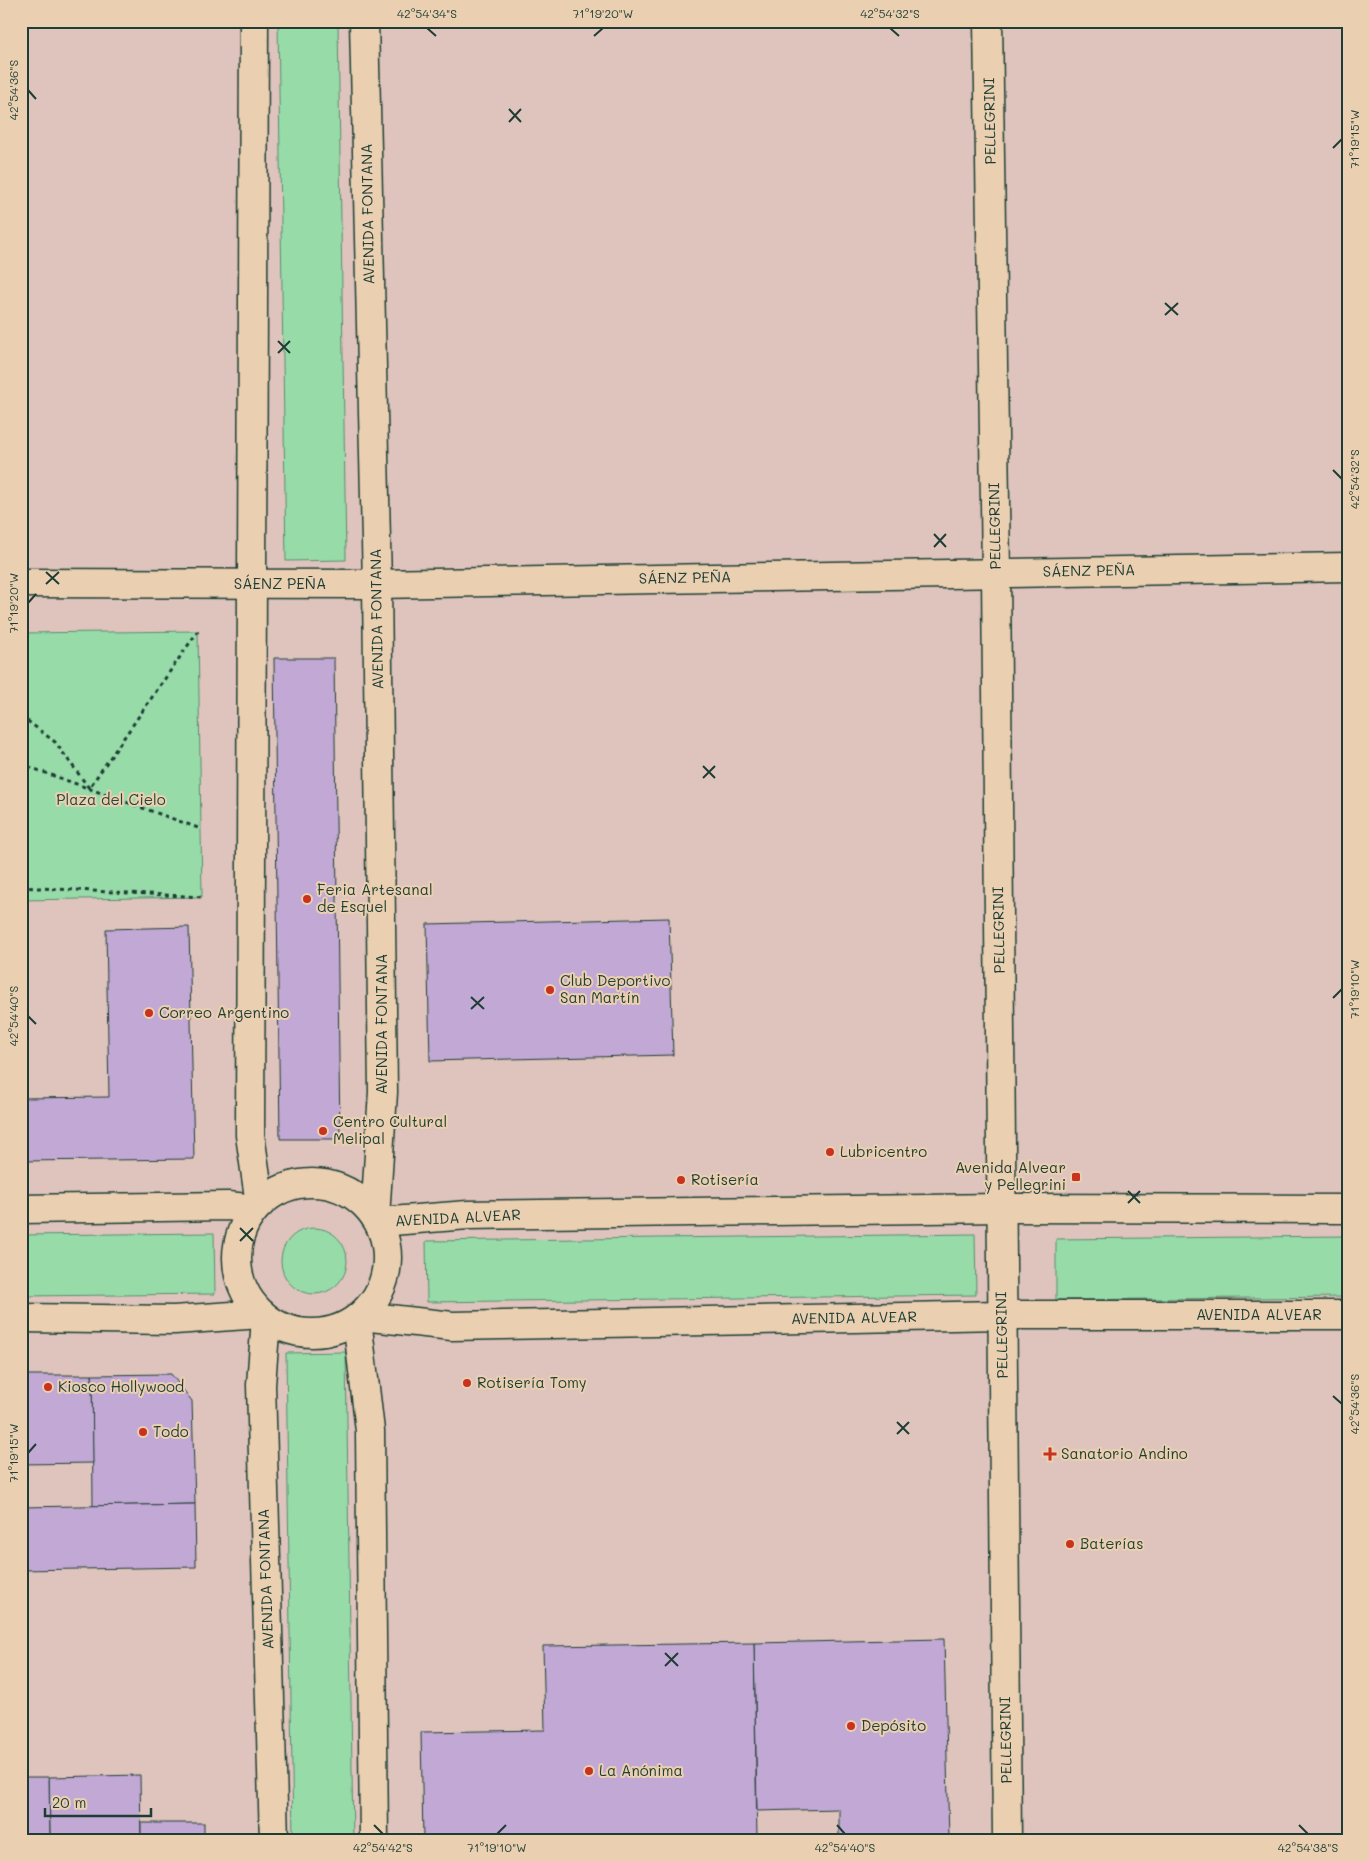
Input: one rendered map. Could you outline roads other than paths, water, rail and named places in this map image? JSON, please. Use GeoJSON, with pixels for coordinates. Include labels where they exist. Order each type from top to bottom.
{"type":"FeatureCollection","features":[{"type":"Feature","properties":{"kind":"street"},"geometry":{"type":"LineString","coordinates":[[254,21],[250,1135],[257,1206]]}},
{"type":"Feature","properties":{"kind":"street","name":"AVENIDA FONTANA"},"geometry":{"type":"LineString","coordinates":[[364,21],[377,584],[383,1092],[377,1219]]}},
{"type":"Feature","properties":{"kind":"street","name":"PELLEGRINI"},"geometry":{"type":"LineString","coordinates":[[988,21],[996,572],[1007,1840]]}},
{"type":"Feature","properties":{"kind":"street","name":"SÁENZ PEÑA"},"geometry":{"type":"LineString","coordinates":[[21,584],[377,584],[996,572],[1348,568]]}},
{"type":"Feature","properties":{"kind":"street"},"geometry":{"type":"LineString","coordinates":[[314,1182],[333,1185],[350,1192],[366,1205],[377,1219],[386,1241],[388,1261],[384,1282],[376,1300],[359,1317],[345,1327],[325,1333],[304,1333],[284,1328],[264,1316],[253,1304],[243,1288],[238,1270],[237,1251],[241,1232],[249,1216],[257,1206],[278,1191],[295,1184],[314,1182]]}},
{"type":"Feature","properties":{"kind":"street"},"geometry":{"type":"LineString","coordinates":[[21,1209],[257,1206]]}},
{"type":"Feature","properties":{"kind":"street","name":"AVENIDA ALVEAR"},"geometry":{"type":"LineString","coordinates":[[377,1219],[468,1215],[1001,1208],[1348,1209]]}},
{"type":"Feature","properties":{"kind":"street","name":"AVENIDA ALVEAR"},"geometry":{"type":"LineString","coordinates":[[359,1317],[452,1326],[1002,1315],[1348,1315]]}},
{"type":"Feature","properties":{"kind":"street"},"geometry":{"type":"LineString","coordinates":[[21,1318],[174,1320],[264,1316]]}},
{"type":"Feature","properties":{"kind":"street","name":"AVENIDA FONTANA"},"geometry":{"type":"LineString","coordinates":[[264,1316],[260,1385],[274,1840]]}},
{"type":"Feature","properties":{"kind":"street"},"geometry":{"type":"LineString","coordinates":[[359,1317],[370,1431],[374,1840]]}},
{"type":"Feature","properties":{"kind":"place","name":"Feria Artesanal de Esquel"},"geometry":{"type":"Point","coordinates":[307,899]}},
{"type":"Feature","properties":{"kind":"place","name":"Club Deportivo San Martín"},"geometry":{"type":"Point","coordinates":[550,990]}},
{"type":"Feature","properties":{"kind":"place","name":"Correo Argentino"},"geometry":{"type":"Point","coordinates":[149,1013]}},
{"type":"Feature","properties":{"kind":"place","name":"Centro Cultural Melipal"},"geometry":{"type":"Point","coordinates":[323,1131]}},
{"type":"Feature","properties":{"kind":"place","name":"Lubricentro"},"geometry":{"type":"Point","coordinates":[830,1152]}},
{"type":"Feature","properties":{"kind":"place","name":"Avenida Alvear y Pellegrini"},"geometry":{"type":"Point","coordinates":[1076,1177]}},
{"type":"Feature","properties":{"kind":"place","name":"Rotisería"},"geometry":{"type":"Point","coordinates":[681,1180]}},
{"type":"Feature","properties":{"kind":"place","name":"Rotisería Tomy"},"geometry":{"type":"Point","coordinates":[467,1383]}},
{"type":"Feature","properties":{"kind":"place","name":"Kiosco Hollywood"},"geometry":{"type":"Point","coordinates":[48,1387]}},
{"type":"Feature","properties":{"kind":"place","name":"Todo"},"geometry":{"type":"Point","coordinates":[143,1432]}},
{"type":"Feature","properties":{"kind":"place","name":"Sanatorio Andino"},"geometry":{"type":"Point","coordinates":[1050,1454]}},
{"type":"Feature","properties":{"kind":"place","name":"Baterías"},"geometry":{"type":"Point","coordinates":[1070,1544]}},
{"type":"Feature","properties":{"kind":"place","name":"Depósito"},"geometry":{"type":"Point","coordinates":[851,1726]}},
{"type":"Feature","properties":{"kind":"place","name":"La Anónima"},"geometry":{"type":"Point","coordinates":[589,1771]}},
{"type":"Feature","properties":{"kind":"park label","name":"Plaza del Cielo"},"geometry":{"type":"Point","coordinates":[111,800]}}]}
